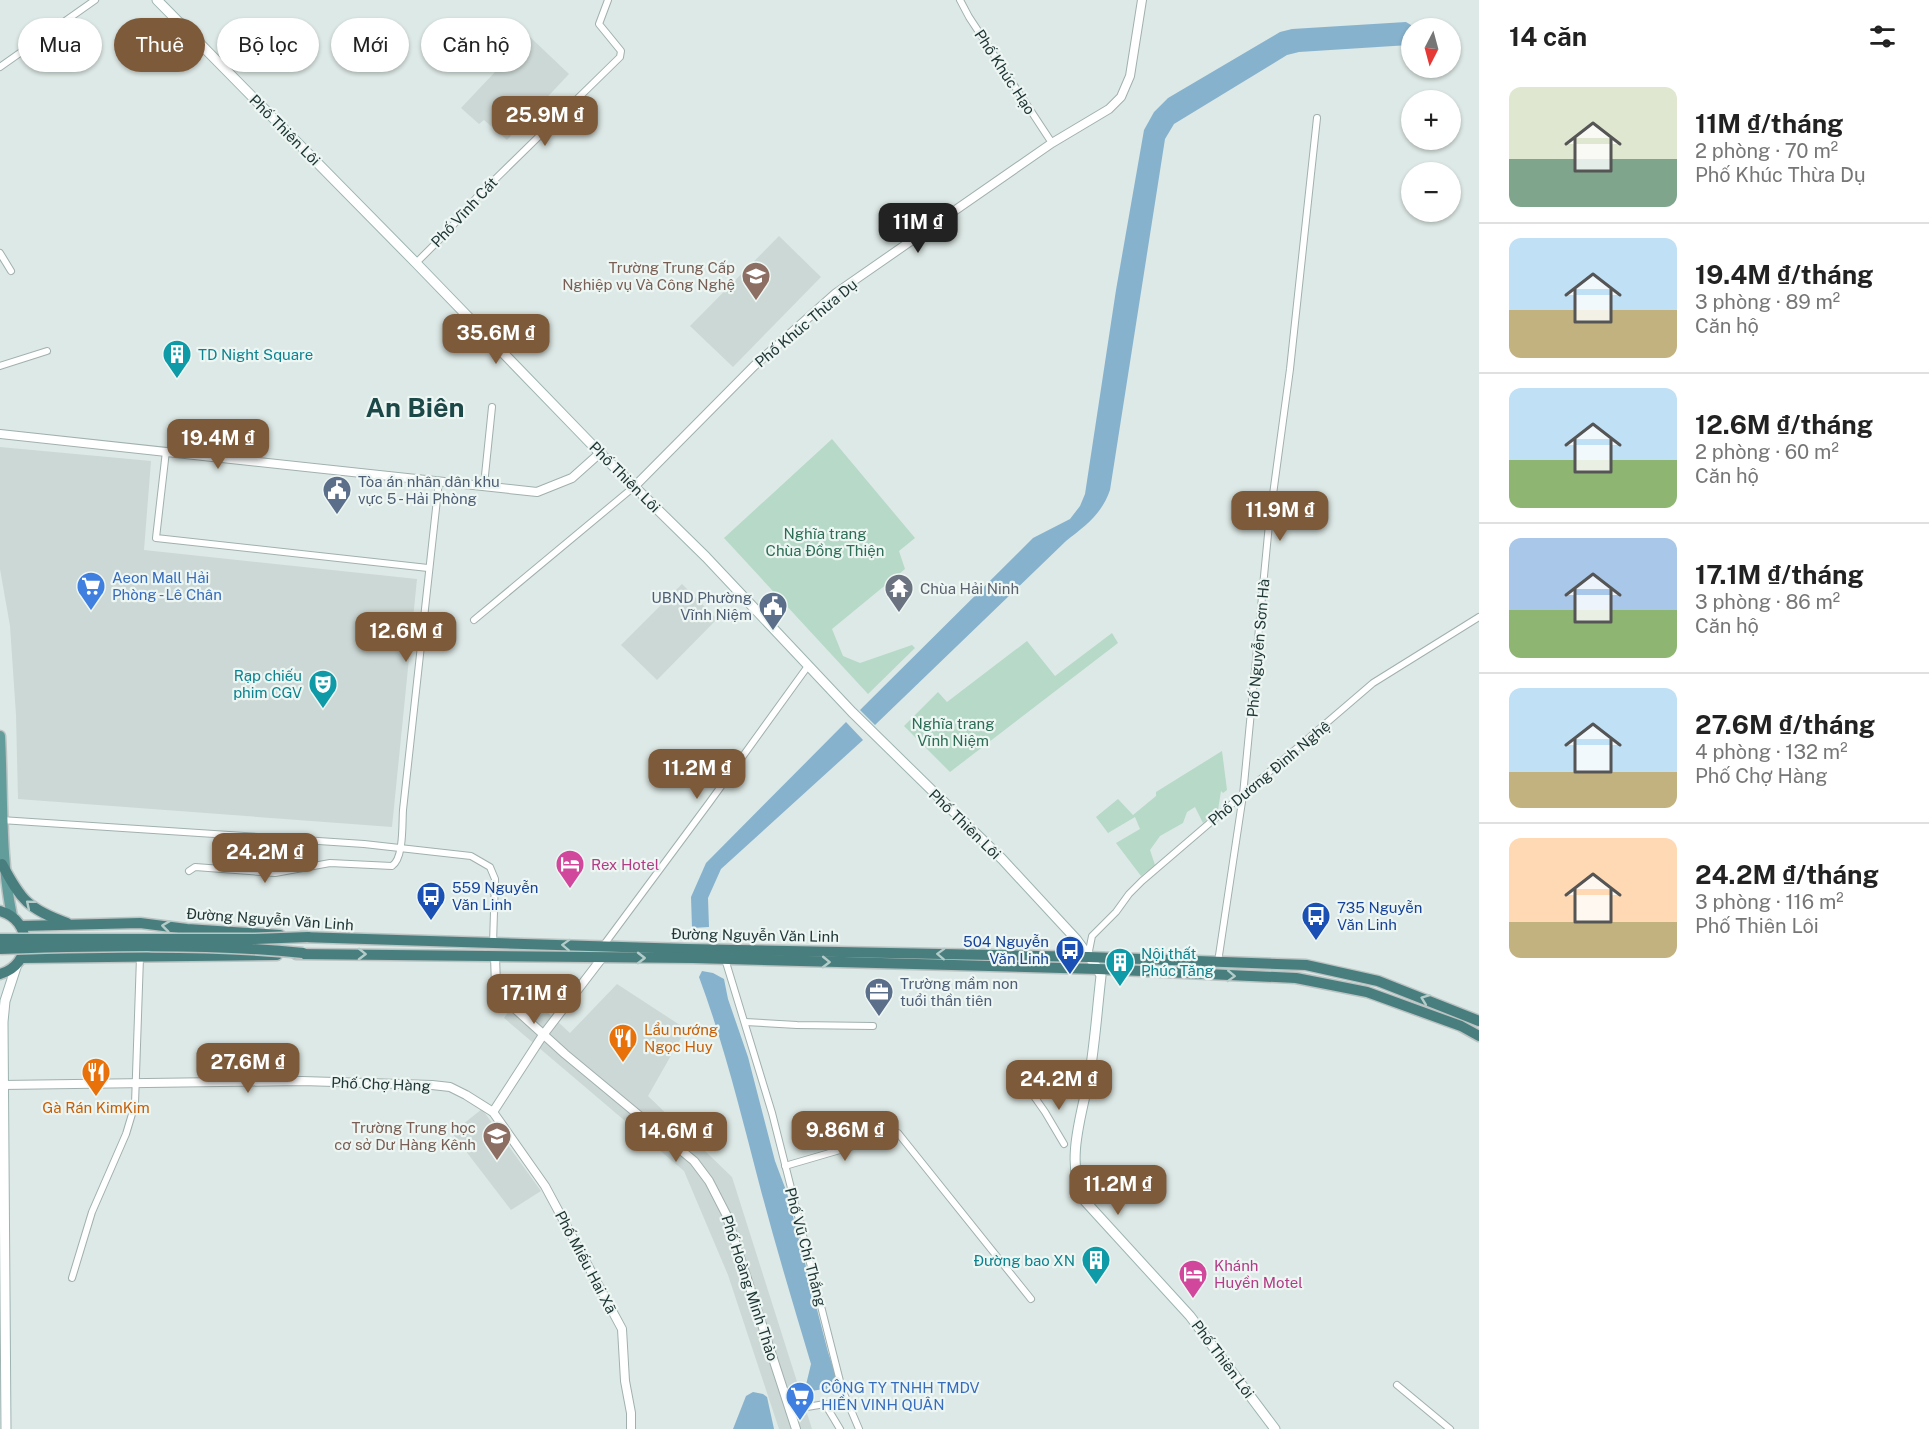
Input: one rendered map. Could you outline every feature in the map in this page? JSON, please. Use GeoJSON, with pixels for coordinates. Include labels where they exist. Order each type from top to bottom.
{"type":"FeatureCollection","features":[{"type":"Feature","properties":{"kind":"highway"},"geometry":{"type":"LineString","coordinates":[[2,864],[16,892],[29,905],[44,915],[78,925],[74,942],[81,954],[88,957]]}},
{"type":"Feature","properties":{"kind":"highway"},"geometry":{"type":"LineString","coordinates":[[0,911],[12,916],[21,926],[26,942],[20,961],[12,969],[0,974]]}},
{"type":"Feature","properties":{"kind":"highway","name":"Đường Nguyễn Văn Linh"},"geometry":{"type":"LineString","coordinates":[[21,926],[140,923],[308,938],[603,946],[690,954],[1296,978],[1367,992],[1461,1026],[1479,1036]]}},
{"type":"Feature","properties":{"kind":"highway"},"geometry":{"type":"LineString","coordinates":[[0,939],[308,938]]}},
{"type":"Feature","properties":{"kind":"highway"},"geometry":{"type":"LineString","coordinates":[[0,949],[163,947],[256,949],[303,954]]}},
{"type":"Feature","properties":{"kind":"highway","name":"Đường Nguyễn Văn Linh"},"geometry":{"type":"LineString","coordinates":[[20,961],[88,957],[303,954],[602,958],[690,954]]}},
{"type":"Feature","properties":{"kind":"highway","name":"Đường Nguyễn Văn Linh"},"geometry":{"type":"LineString","coordinates":[[722,955],[1088,957],[1306,965],[1378,981],[1479,1021]]}},
{"type":"Feature","properties":{"kind":"main road","name":"Phố Thiên Lôi"},"geometry":{"type":"LineString","coordinates":[[156,0],[600,453],[706,557],[852,712],[1002,860],[1076,939],[1101,976],[1077,1140],[1075,1178],[1078,1189],[1084,1200],[1191,1316],[1275,1429]]}},
{"type":"Feature","properties":{"kind":"main road"},"geometry":{"type":"LineString","coordinates":[[0,735],[2,864],[12,916]]}},
{"type":"Feature","properties":{"kind":"main road"},"geometry":{"type":"LineString","coordinates":[[6,1429],[3,1022],[5,1000],[20,961]]}},
{"type":"Feature","properties":{"kind":"main road"},"geometry":{"type":"LineString","coordinates":[[0,1005],[3,1022]]}},
{"type":"Feature","properties":{"kind":"street"},"geometry":{"type":"LineString","coordinates":[[0,67],[95,0]]}},
{"type":"Feature","properties":{"kind":"street","name":"Phố Vĩnh Cát"},"geometry":{"type":"LineString","coordinates":[[416,263],[477,197],[620,57],[621,51],[599,24],[608,0]]}},
{"type":"Feature","properties":{"kind":"street","name":"Phố Khúc Hạo"},"geometry":{"type":"LineString","coordinates":[[960,0],[1052,143]]}},
{"type":"Feature","properties":{"kind":"street","name":"Phố Khúc Thừa Dụ"},"geometry":{"type":"LineString","coordinates":[[635,486],[754,366],[836,293],[1052,143],[1109,109],[1121,97],[1130,76],[1142,0]]}},
{"type":"Feature","properties":{"kind":"street","name":"Phố Nguyễn Sơn Hà"},"geometry":{"type":"LineString","coordinates":[[1218,962],[1243,795],[1269,524],[1290,369],[1317,118]]}},
{"type":"Feature","properties":{"kind":"street"},"geometry":{"type":"LineString","coordinates":[[0,253],[11,271]]}},
{"type":"Feature","properties":{"kind":"street"},"geometry":{"type":"LineString","coordinates":[[0,366],[47,351]]}},
{"type":"Feature","properties":{"kind":"street"},"geometry":{"type":"LineString","coordinates":[[484,485],[492,407]]}},
{"type":"Feature","properties":{"kind":"street"},"geometry":{"type":"LineString","coordinates":[[0,434],[537,492],[572,478],[600,453]]}},
{"type":"Feature","properties":{"kind":"street"},"geometry":{"type":"LineString","coordinates":[[166,451],[156,538],[428,568]]}},
{"type":"Feature","properties":{"kind":"street"},"geometry":{"type":"LineString","coordinates":[[189,871],[195,867],[275,873],[330,863],[392,866],[396,863],[401,847],[402,810],[438,481]]}},
{"type":"Feature","properties":{"kind":"street"},"geometry":{"type":"LineString","coordinates":[[474,620],[635,486]]}},
{"type":"Feature","properties":{"kind":"street","name":"Phố Dương Đình Nghệ"},"geometry":{"type":"LineString","coordinates":[[1088,957],[1092,936],[1116,912],[1129,894],[1373,682],[1479,616]]}},
{"type":"Feature","properties":{"kind":"street"},"geometry":{"type":"LineString","coordinates":[[603,946],[710,804],[808,666]]}},
{"type":"Feature","properties":{"kind":"street"},"geometry":{"type":"LineString","coordinates":[[1,820],[401,847],[471,856],[490,867],[495,879],[493,944]]}},
{"type":"Feature","properties":{"kind":"street","name":"Phố Vũ Chí Thắng"},"geometry":{"type":"LineString","coordinates":[[722,955],[746,1022],[848,1406],[859,1429]]}},
{"type":"Feature","properties":{"kind":"street","name":"Phố Hoàng Minh Thảo"},"geometry":{"type":"LineString","coordinates":[[495,956],[498,993],[543,1035],[694,1161],[709,1182],[726,1214],[796,1429]]}},
{"type":"Feature","properties":{"kind":"street"},"geometry":{"type":"LineString","coordinates":[[72,1278],[92,1212],[126,1134],[135,1104],[140,957]]}},
{"type":"Feature","properties":{"kind":"street"},"geometry":{"type":"LineString","coordinates":[[494,1112],[543,1035],[602,958]]}},
{"type":"Feature","properties":{"kind":"street"},"geometry":{"type":"LineString","coordinates":[[746,1022],[873,1026]]}},
{"type":"Feature","properties":{"kind":"street","name":"Phố Chợ Hàng"},"geometry":{"type":"LineString","coordinates":[[2,1084],[303,1081],[432,1085],[450,1088],[494,1112]]}},
{"type":"Feature","properties":{"kind":"street"},"geometry":{"type":"LineString","coordinates":[[1031,1092],[1064,1144]]}},
{"type":"Feature","properties":{"kind":"street","name":"Phố Miếu Hai Xã"},"geometry":{"type":"LineString","coordinates":[[494,1112],[545,1186],[622,1329],[631,1429]]}},
{"type":"Feature","properties":{"kind":"street"},"geometry":{"type":"LineString","coordinates":[[785,1166],[898,1133],[1031,1299]]}},
{"type":"Feature","properties":{"kind":"street"},"geometry":{"type":"LineString","coordinates":[[1397,1385],[1450,1429]]}},
{"type":"Feature","properties":{"kind":"street"},"geometry":{"type":"LineString","coordinates":[[789,1410],[825,1404],[848,1406]]}},
{"type":"Feature","properties":{"kind":"street"},"geometry":{"type":"LineString","coordinates":[[825,1404],[840,1429]]}},
{"type":"Feature","properties":{"kind":"shaded area"},"geometry":{"type":"Polygon","coordinates":[[[531,38],[569,74],[507,140],[484,120],[479,124],[461,108],[495,72],[531,72],[531,38]]]}},
{"type":"Feature","properties":{"kind":"shaded area","name":"Trường Trung Cấp Nghiệp vụ Và Công Nghệ"},"geometry":{"type":"Polygon","coordinates":[[[779,236],[821,277],[733,367],[690,326],[779,236]]]}},
{"type":"Feature","properties":{"kind":"shaded area"},"geometry":{"type":"Polygon","coordinates":[[[0,447],[151,461],[144,550],[417,579],[392,827],[18,799],[16,715],[10,626],[0,569],[0,447]]]}},
{"type":"Feature","properties":{"kind":"shaded area"},"geometry":{"type":"Polygon","coordinates":[[[682,584],[717,619],[657,680],[621,645],[682,584]]]}},
{"type":"Feature","properties":{"kind":"shaded area"},"geometry":{"type":"Polygon","coordinates":[[[617,984],[686,1029],[648,1096],[732,1177],[812,1429],[779,1429],[728,1275],[684,1171],[504,1018],[523,990],[570,1033],[617,984]]]}},
{"type":"Feature","properties":{"kind":"shaded area","name":"Trường Trung học cơ sở Dư Hàng Kênh"},"geometry":{"type":"Polygon","coordinates":[[[482,1109],[541,1191],[511,1210],[452,1133],[482,1109]]]}},
{"type":"Feature","properties":{"kind":"green space","name":"Nghĩa trang Chùa Đồng Thiện"},"geometry":{"type":"Polygon","coordinates":[[[832,439],[915,538],[899,551],[905,569],[832,629],[843,656],[860,663],[912,645],[915,648],[868,694],[724,538],[832,439]]]}},
{"type":"Feature","properties":{"kind":"green space","name":"Nghĩa trang Vĩnh Niệm"},"geometry":{"type":"Polygon","coordinates":[[[1112,633],[1118,643],[950,772],[904,726],[938,692],[947,702],[1027,641],[1055,676],[1112,633]]]}},
{"type":"Feature","properties":{"kind":"green space"},"geometry":{"type":"Polygon","coordinates":[[[1222,751],[1227,790],[1223,793],[1221,791],[1218,810],[1203,823],[1195,807],[1187,812],[1183,823],[1160,836],[1150,850],[1155,865],[1141,876],[1116,843],[1140,829],[1135,817],[1108,833],[1096,817],[1118,799],[1133,815],[1156,796],[1156,792],[1222,751]]]}},
{"type":"Feature","properties":{"kind":"water"},"geometry":{"type":"Polygon","coordinates":[[[1401,22],[1401,46],[1299,52],[1287,55],[1174,124],[1165,139],[1107,498],[1092,519],[1066,541],[875,725],[860,710],[1033,538],[1070,519],[1080,506],[1085,494],[1116,290],[1144,130],[1154,112],[1168,98],[1280,32],[1292,29],[1401,22]]]}},
{"type":"Feature","properties":{"kind":"water"},"geometry":{"type":"Polygon","coordinates":[[[846,722],[863,740],[721,869],[708,898],[709,927],[692,928],[691,897],[706,863],[846,722]]]}},
{"type":"Feature","properties":{"kind":"water"},"geometry":{"type":"Polygon","coordinates":[[[702,971],[713,973],[724,979],[728,999],[748,1057],[775,1161],[787,1193],[828,1352],[841,1391],[835,1394],[824,1389],[811,1391],[805,1389],[811,1364],[771,1229],[724,1053],[699,977],[702,971]]]}},
{"type":"Feature","properties":{"kind":"water"},"geometry":{"type":"Polygon","coordinates":[[[753,1392],[767,1397],[774,1429],[733,1429],[746,1396],[753,1392]]]}},
{"type":"Feature","properties":{"kind":"place","name":"Trường Trung Cấp Nghiệp vụ Và Công Nghệ"},"geometry":{"type":"Point","coordinates":[756,302]}},
{"type":"Feature","properties":{"kind":"place","name":"TD Night Square"},"geometry":{"type":"Point","coordinates":[177,380]}},
{"type":"Feature","properties":{"kind":"place","name":"Tòa án nhân dân khu vực 5 - Hải Phòng"},"geometry":{"type":"Point","coordinates":[337,516]}},
{"type":"Feature","properties":{"kind":"place","name":"Aeon Mall Hải Phòng - Lê Chân"},"geometry":{"type":"Point","coordinates":[91,612]}},
{"type":"Feature","properties":{"kind":"place","name":"Chùa Hải Ninh"},"geometry":{"type":"Point","coordinates":[899,614]}},
{"type":"Feature","properties":{"kind":"place","name":"UBND Phường Vĩnh Niệm"},"geometry":{"type":"Point","coordinates":[773,632]}},
{"type":"Feature","properties":{"kind":"place","name":"Rạp chiếu phim CGV"},"geometry":{"type":"Point","coordinates":[323,710]}},
{"type":"Feature","properties":{"kind":"place","name":"Rex Hotel"},"geometry":{"type":"Point","coordinates":[570,890]}},
{"type":"Feature","properties":{"kind":"place","name":"559 Nguyễn Văn Linh"},"geometry":{"type":"Point","coordinates":[431,922]}},
{"type":"Feature","properties":{"kind":"place","name":"735 Nguyễn Văn Linh"},"geometry":{"type":"Point","coordinates":[1316,942]}},
{"type":"Feature","properties":{"kind":"place","name":"504 Nguyễn Văn Linh"},"geometry":{"type":"Point","coordinates":[1070,976]}},
{"type":"Feature","properties":{"kind":"place","name":"Nội thất Phúc Tăng"},"geometry":{"type":"Point","coordinates":[1120,988]}},
{"type":"Feature","properties":{"kind":"place","name":"Trường mầm non tuổi thần tiên"},"geometry":{"type":"Point","coordinates":[879,1018]}},
{"type":"Feature","properties":{"kind":"place","name":"Lẩu nướng Ngọc Huy"},"geometry":{"type":"Point","coordinates":[623,1064]}},
{"type":"Feature","properties":{"kind":"place","name":"Gà Rán KimKim"},"geometry":{"type":"Point","coordinates":[96,1098]}},
{"type":"Feature","properties":{"kind":"place","name":"Trường Trung học cơ sở Dư Hàng Kênh"},"geometry":{"type":"Point","coordinates":[497,1162]}},
{"type":"Feature","properties":{"kind":"place","name":"Đường bao XN"},"geometry":{"type":"Point","coordinates":[1096,1286]}},
{"type":"Feature","properties":{"kind":"place","name":"Khánh Huyền Motel"},"geometry":{"type":"Point","coordinates":[1193,1300]}},
{"type":"Feature","properties":{"kind":"place","name":"CÔNG TY TNHH TMDV HIỀN VINH QUÂN"},"geometry":{"type":"Point","coordinates":[800,1422]}},
{"type":"Feature","properties":{"kind":"district","name":"An Biên"},"geometry":{"type":"Point","coordinates":[415,407]}}]}
